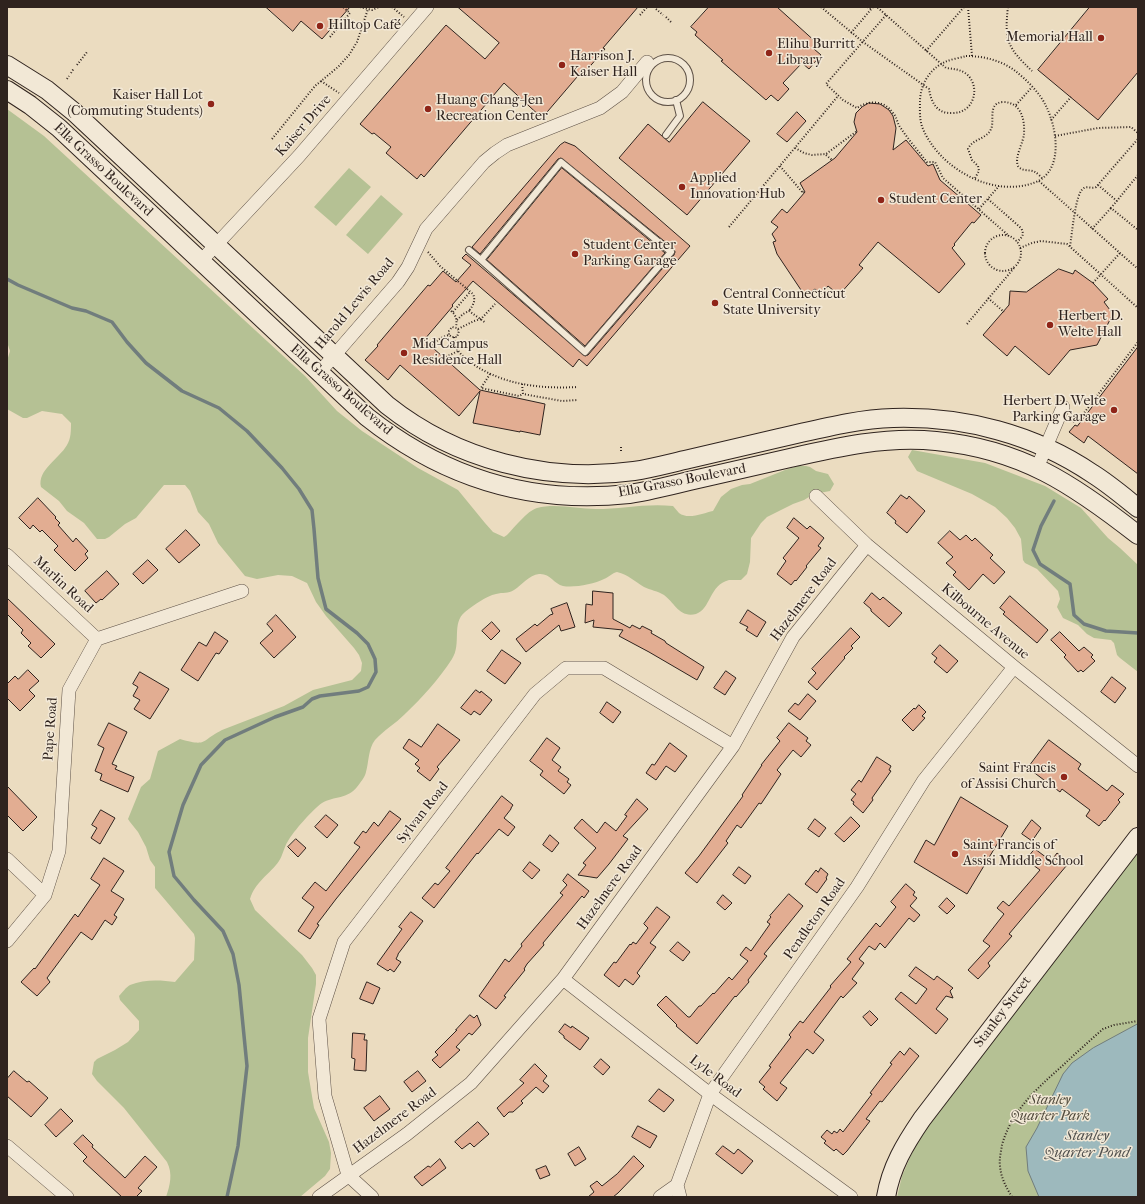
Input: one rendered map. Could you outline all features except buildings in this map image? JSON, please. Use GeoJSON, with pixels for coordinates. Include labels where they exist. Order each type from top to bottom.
{"type":"FeatureCollection","features":[{"type":"Feature","properties":{"kind":"main road","name":"Ella Grasso Boulevard"},"geometry":{"type":"LineString","coordinates":[[7,65],[47,90],[67,106],[387,405],[415,425],[470,453],[517,467],[563,473],[619,472],[654,467],[861,421],[885,418],[920,418],[982,426],[1017,436],[1046,448],[1094,474],[1138,508]]}},
{"type":"Feature","properties":{"kind":"main road","name":"Ella Grasso Boulevard"},"geometry":{"type":"LineString","coordinates":[[7,90],[30,105],[59,128],[367,417],[413,449],[460,472],[519,490],[567,496],[630,494],[858,443],[888,440],[937,441],[980,448],[1037,468],[1059,479],[1084,495],[1138,535]]}},
{"type":"Feature","properties":{"kind":"main road"},"geometry":{"type":"LineString","coordinates":[[786,437],[791,458]]}},
{"type":"Feature","properties":{"kind":"main road"},"geometry":{"type":"LineString","coordinates":[[768,441],[773,462]]}},
{"type":"Feature","properties":{"kind":"main road","name":"Stanley Street"},"geometry":{"type":"LineString","coordinates":[[886,1197],[894,1167],[901,1151],[913,1131],[1138,836]]}},
{"type":"Feature","properties":{"kind":"street","name":"Kaiser Drive"},"geometry":{"type":"LineString","coordinates":[[201,262],[299,156],[427,7]]}},
{"type":"Feature","properties":{"kind":"street","name":"Harold Lewis Road"},"geometry":{"type":"LineString","coordinates":[[319,373],[398,282],[408,267],[426,229],[484,162],[507,145],[600,108],[622,92],[649,64]]}},
{"type":"Feature","properties":{"kind":"street"},"geometry":{"type":"LineString","coordinates":[[1037,468],[1063,407]]}},
{"type":"Feature","properties":{"kind":"street","name":"Kilbourne Avenue"},"geometry":{"type":"LineString","coordinates":[[816,496],[866,544],[1014,667],[1138,766]]}},
{"type":"Feature","properties":{"kind":"street","name":"Hazelmere Road"},"geometry":{"type":"LineString","coordinates":[[319,1197],[407,1134],[471,1082],[563,979],[733,746],[793,637],[866,544]]}},
{"type":"Feature","properties":{"kind":"street","name":"Marlin Road"},"geometry":{"type":"LineString","coordinates":[[7,555],[97,638]]}},
{"type":"Feature","properties":{"kind":"street"},"geometry":{"type":"LineString","coordinates":[[97,638],[242,590]]}},
{"type":"Feature","properties":{"kind":"street","name":"Pape Road"},"geometry":{"type":"LineString","coordinates":[[7,941],[45,895],[59,851],[69,690],[97,638]]}},
{"type":"Feature","properties":{"kind":"street","name":"Pendleton Road"},"geometry":{"type":"LineString","coordinates":[[660,1197],[678,1191],[710,1094],[857,887],[924,780],[1014,667]]}},
{"type":"Feature","properties":{"kind":"street","name":"Sylvan Road"},"geometry":{"type":"LineString","coordinates":[[348,1175],[325,1096],[319,1019],[344,942],[534,694],[566,668],[604,668],[733,746]]}},
{"type":"Feature","properties":{"kind":"street"},"geometry":{"type":"LineString","coordinates":[[7,859],[45,895]]}},
{"type":"Feature","properties":{"kind":"street","name":"Lyle Road"},"geometry":{"type":"LineString","coordinates":[[563,979],[710,1094],[851,1197]]}},
{"type":"Feature","properties":{"kind":"street"},"geometry":{"type":"LineString","coordinates":[[7,1146],[67,1197]]}},
{"type":"Feature","properties":{"kind":"street"},"geometry":{"type":"LineString","coordinates":[[348,1175],[372,1197]]}},
{"type":"Feature","properties":{"kind":"lane"},"geometry":{"type":"LineString","coordinates":[[665,58],[672,58],[679,61],[685,66],[690,78],[690,85],[687,92],[682,97],[670,102],[656,98],[651,94],[647,87],[646,80],[649,64],[665,58]]}},
{"type":"Feature","properties":{"kind":"lane"},"geometry":{"type":"LineString","coordinates":[[666,135],[680,116],[676,100]]}},
{"type":"Feature","properties":{"kind":"lane"},"geometry":{"type":"LineString","coordinates":[[469,250],[585,352],[672,252],[561,162],[481,260]]}},
{"type":"Feature","properties":{"kind":"path"},"geometry":{"type":"LineString","coordinates":[[330,37],[350,13],[343,7]]}},
{"type":"Feature","properties":{"kind":"path"},"geometry":{"type":"LineString","coordinates":[[360,7],[368,9],[379,7]]}},
{"type":"Feature","properties":{"kind":"path"},"geometry":{"type":"LineString","coordinates":[[392,7],[406,20]]}},
{"type":"Feature","properties":{"kind":"path"},"geometry":{"type":"LineString","coordinates":[[640,15],[647,7]]}},
{"type":"Feature","properties":{"kind":"path"},"geometry":{"type":"LineString","coordinates":[[821,7],[862,42],[929,89],[931,101],[937,109],[946,113],[958,113],[968,108],[972,102],[974,86],[964,72],[946,68],[877,7]]}},
{"type":"Feature","properties":{"kind":"path"},"geometry":{"type":"LineString","coordinates":[[867,7],[873,8]]}},
{"type":"Feature","properties":{"kind":"path"},"geometry":{"type":"LineString","coordinates":[[926,51],[964,7]]}},
{"type":"Feature","properties":{"kind":"path"},"geometry":{"type":"LineString","coordinates":[[968,7],[972,56]]}},
{"type":"Feature","properties":{"kind":"path"},"geometry":{"type":"LineString","coordinates":[[1008,7],[1008,41],[1012,51],[1032,71]]}},
{"type":"Feature","properties":{"kind":"path"},"geometry":{"type":"LineString","coordinates":[[851,33],[873,8]]}},
{"type":"Feature","properties":{"kind":"path"},"geometry":{"type":"LineString","coordinates":[[272,139],[321,81],[335,70],[349,55],[357,42],[368,9]]}},
{"type":"Feature","properties":{"kind":"path"},"geometry":{"type":"LineString","coordinates":[[656,9],[664,15]]}},
{"type":"Feature","properties":{"kind":"path"},"geometry":{"type":"LineString","coordinates":[[886,15],[826,84],[851,106],[858,108],[871,102],[878,102],[886,106],[892,111],[900,126],[927,162],[935,162],[943,178],[1017,242],[1021,255],[1016,266],[967,324]]}},
{"type":"Feature","properties":{"kind":"path"},"geometry":{"type":"LineString","coordinates":[[666,18],[671,22]]}},
{"type":"Feature","properties":{"kind":"path"},"geometry":{"type":"LineString","coordinates":[[77,65],[87,52]]}},
{"type":"Feature","properties":{"kind":"path"},"geometry":{"type":"LineString","coordinates":[[972,56],[985,57],[1014,70],[1032,87],[1046,106],[1055,136],[1056,150],[1053,165],[1046,175],[1039,181],[1014,188],[999,186],[975,178],[955,168],[932,146],[923,128],[920,117],[920,93],[922,84],[929,74],[942,64],[972,56]]}},
{"type":"Feature","properties":{"kind":"path"},"geometry":{"type":"LineString","coordinates":[[67,79],[74,68]]}},
{"type":"Feature","properties":{"kind":"path"},"geometry":{"type":"LineString","coordinates":[[321,81],[342,94]]}},
{"type":"Feature","properties":{"kind":"path"},"geometry":{"type":"LineString","coordinates":[[1016,105],[1032,87]]}},
{"type":"Feature","properties":{"kind":"path"},"geometry":{"type":"LineString","coordinates":[[729,227],[838,96]]}},
{"type":"Feature","properties":{"kind":"path"},"geometry":{"type":"LineString","coordinates":[[1051,120],[1071,98]]}},
{"type":"Feature","properties":{"kind":"path"},"geometry":{"type":"LineString","coordinates":[[975,178],[979,171],[978,166],[972,160],[968,149],[970,145],[989,133],[992,127],[992,109],[997,104],[1002,102],[1016,105],[1023,121],[1024,133],[1018,153],[1018,166],[1022,170],[1035,172],[1042,178]]}},
{"type":"Feature","properties":{"kind":"path"},"geometry":{"type":"LineString","coordinates":[[1055,136],[1098,128],[1131,127],[1138,133]]}},
{"type":"Feature","properties":{"kind":"path"},"geometry":{"type":"LineString","coordinates":[[795,148],[812,155],[826,154],[836,145],[857,131]]}},
{"type":"Feature","properties":{"kind":"path"},"geometry":{"type":"LineString","coordinates":[[1070,246],[1075,213],[1082,189],[1086,187],[1094,189],[1138,139]]}},
{"type":"Feature","properties":{"kind":"path"},"geometry":{"type":"LineString","coordinates":[[826,154],[832,160]]}},
{"type":"Feature","properties":{"kind":"path"},"geometry":{"type":"LineString","coordinates":[[780,166],[803,193],[804,190]]}},
{"type":"Feature","properties":{"kind":"path"},"geometry":{"type":"LineString","coordinates":[[1092,229],[1138,175]]}},
{"type":"Feature","properties":{"kind":"path"},"geometry":{"type":"LineString","coordinates":[[1039,181],[1138,269]]}},
{"type":"Feature","properties":{"kind":"path"},"geometry":{"type":"LineString","coordinates":[[1098,185],[1116,201]]}},
{"type":"Feature","properties":{"kind":"path"},"geometry":{"type":"LineString","coordinates":[[979,210],[999,186]]}},
{"type":"Feature","properties":{"kind":"path"},"geometry":{"type":"LineString","coordinates":[[988,199],[1021,228],[1023,236],[1017,242]]}},
{"type":"Feature","properties":{"kind":"path"},"geometry":{"type":"LineString","coordinates":[[1111,208],[1138,230]]}},
{"type":"Feature","properties":{"kind":"path"},"geometry":{"type":"LineString","coordinates":[[1010,236],[998,236],[989,242],[986,247],[986,259],[993,268],[999,270],[1005,271],[1016,266]]}},
{"type":"Feature","properties":{"kind":"path"},"geometry":{"type":"LineString","coordinates":[[1020,248],[1032,243],[1041,242],[1067,244],[1138,308]]}},
{"type":"Feature","properties":{"kind":"path"},"geometry":{"type":"LineString","coordinates":[[1093,283],[1120,253]]}},
{"type":"Feature","properties":{"kind":"path"},"geometry":{"type":"LineString","coordinates":[[429,254],[440,266],[474,294],[474,303],[469,311],[457,320]]}},
{"type":"Feature","properties":{"kind":"path"},"geometry":{"type":"LineString","coordinates":[[454,338],[458,336],[459,333],[457,328],[457,320],[452,312],[470,292]]}},
{"type":"Feature","properties":{"kind":"path"},"geometry":{"type":"LineString","coordinates":[[988,298],[1004,312]]}},
{"type":"Feature","properties":{"kind":"path"},"geometry":{"type":"LineString","coordinates":[[449,335],[452,327],[457,328],[481,319],[494,304]]}},
{"type":"Feature","properties":{"kind":"path"},"geometry":{"type":"LineString","coordinates":[[469,311],[486,323]]}},
{"type":"Feature","properties":{"kind":"path"},"geometry":{"type":"LineString","coordinates":[[449,335],[454,338]]}},
{"type":"Feature","properties":{"kind":"path"},"geometry":{"type":"LineString","coordinates":[[432,346],[439,339],[449,335]]}},
{"type":"Feature","properties":{"kind":"path"},"geometry":{"type":"LineString","coordinates":[[454,338],[454,344],[458,351],[474,365],[490,374],[508,381],[522,384],[553,388],[578,387]]}},
{"type":"Feature","properties":{"kind":"path"},"geometry":{"type":"LineString","coordinates":[[1073,422],[1081,417],[1138,342]]}},
{"type":"Feature","properties":{"kind":"path"},"geometry":{"type":"LineString","coordinates":[[446,357],[458,351]]}},
{"type":"Feature","properties":{"kind":"path"},"geometry":{"type":"LineString","coordinates":[[490,374],[481,388],[520,396],[523,394],[562,401],[578,400]]}},
{"type":"Feature","properties":{"kind":"path"},"geometry":{"type":"LineString","coordinates":[[522,384],[523,394]]}},
{"type":"Feature","properties":{"kind":"path"},"geometry":{"type":"LineString","coordinates":[[1012,1197],[1005,1185],[1000,1165],[1000,1152],[1004,1139],[1017,1112],[1037,1089],[1103,1030],[1114,1025],[1138,1021]]}},
{"type":"Feature","properties":{"kind":"green space"},"geometry":{"type":"Polygon","coordinates":[[[7,109],[44,136],[305,376],[337,411],[362,431],[418,468],[458,490],[493,532],[504,537],[529,512],[537,508],[552,506],[596,509],[663,505],[673,506],[679,513],[687,516],[701,514],[713,511],[721,497],[731,489],[750,484],[798,466],[810,467],[816,471],[828,474],[834,484],[830,491],[814,494],[767,517],[751,538],[750,562],[747,574],[741,580],[729,580],[722,583],[714,592],[705,607],[696,614],[690,615],[681,612],[664,595],[644,587],[628,576],[617,572],[595,582],[573,586],[560,585],[546,575],[539,574],[529,578],[512,591],[492,595],[480,601],[465,612],[458,622],[455,653],[442,674],[401,718],[375,740],[370,751],[365,774],[357,787],[349,794],[322,803],[294,832],[279,861],[255,888],[250,899],[255,910],[302,955],[316,975],[308,1038],[308,1072],[314,1108],[329,1142],[331,1153],[330,1169],[325,1176],[300,1197],[166,1197],[170,1184],[170,1171],[167,1162],[124,1108],[92,1074],[94,1062],[97,1059],[128,1042],[139,1030],[139,1021],[120,1000],[119,996],[124,990],[135,983],[147,981],[158,980],[175,982],[194,960],[194,934],[155,888],[155,867],[150,860],[146,847],[138,832],[128,819],[141,787],[150,779],[158,751],[180,739],[195,743],[203,742],[222,730],[284,706],[313,690],[352,680],[361,671],[362,663],[354,648],[326,616],[316,602],[307,583],[292,576],[278,575],[257,579],[245,576],[218,543],[209,524],[198,512],[190,491],[185,485],[164,485],[136,518],[125,524],[105,539],[97,539],[84,523],[67,511],[59,501],[41,487],[42,475],[45,470],[68,443],[71,423],[62,414],[42,411],[27,418],[23,418],[7,409],[7,361],[10,351],[7,342],[7,109]]]}},
{"type":"Feature","properties":{"kind":"green space"},"geometry":{"type":"Polygon","coordinates":[[[349,168],[371,187],[336,226],[314,207],[349,168]]]}},
{"type":"Feature","properties":{"kind":"green space"},"geometry":{"type":"Polygon","coordinates":[[[381,195],[403,214],[368,254],[346,235],[381,195]]]}},
{"type":"Feature","properties":{"kind":"green space"},"geometry":{"type":"Polygon","coordinates":[[[912,450],[985,463],[1045,486],[1081,508],[1108,538],[1138,565],[1138,672],[1117,655],[1114,643],[1111,640],[1094,638],[1087,634],[1078,625],[1063,618],[1057,607],[1060,599],[1058,591],[1037,569],[1025,563],[1023,560],[1021,539],[1007,518],[995,507],[972,494],[917,471],[908,457],[912,450]]]}},
{"type":"Feature","properties":{"kind":"green space","name":"Stanley Quarter Park"},"geometry":{"type":"Polygon","coordinates":[[[1138,852],[1138,1197],[897,1197],[902,1176],[915,1146],[932,1119],[1138,852]]]}},
{"type":"Feature","properties":{"kind":"water","name":"Stanley Quarter Pond"},"geometry":{"type":"Polygon","coordinates":[[[1138,1024],[1138,1197],[1039,1197],[1028,1171],[1026,1147],[1037,1128],[1063,1074],[1072,1063],[1093,1048],[1138,1024]]]}},
{"type":"Feature","properties":{"kind":"waterway"},"geometry":{"type":"LineString","coordinates":[[7,279],[72,308],[86,311],[112,322],[127,342],[146,363],[182,391],[219,408],[247,431],[282,468],[299,489],[312,510],[318,578],[326,609],[357,633],[368,644],[375,659],[376,672],[368,687],[359,691],[320,696],[312,699],[303,707],[275,717],[225,740],[201,765],[183,805],[169,852],[174,876],[223,931],[233,954],[239,985],[247,1066],[238,1146],[227,1197]]}},
{"type":"Feature","properties":{"kind":"waterway"},"geometry":{"type":"LineString","coordinates":[[1054,501],[1041,526],[1033,550],[1040,564],[1070,584],[1074,615],[1084,624],[1106,631],[1138,633]]}},
{"type":"Feature","properties":{"kind":"place","name":"Hilltop Café"},"geometry":{"type":"Point","coordinates":[320,26]}},
{"type":"Feature","properties":{"kind":"place","name":"Memorial Hall"},"geometry":{"type":"Point","coordinates":[1101,38]}},
{"type":"Feature","properties":{"kind":"place","name":"Elihu Burritt Library"},"geometry":{"type":"Point","coordinates":[769,53]}},
{"type":"Feature","properties":{"kind":"place","name":"Harrison J. Kaiser Hall"},"geometry":{"type":"Point","coordinates":[562,65]}},
{"type":"Feature","properties":{"kind":"place","name":"Kaiser Hall Lot (Commuting Students)"},"geometry":{"type":"Point","coordinates":[211,104]}},
{"type":"Feature","properties":{"kind":"place","name":"Huang Chang-Jen Recreation Center"},"geometry":{"type":"Point","coordinates":[428,109]}},
{"type":"Feature","properties":{"kind":"place","name":"Applied Innovation Hub"},"geometry":{"type":"Point","coordinates":[682,187]}},
{"type":"Feature","properties":{"kind":"place","name":"Student Center"},"geometry":{"type":"Point","coordinates":[881,200]}},
{"type":"Feature","properties":{"kind":"place","name":"Student Center Parking Garage"},"geometry":{"type":"Point","coordinates":[575,254]}},
{"type":"Feature","properties":{"kind":"place","name":"Central Connecticut State University"},"geometry":{"type":"Point","coordinates":[715,303]}},
{"type":"Feature","properties":{"kind":"place","name":"Herbert D. Welte Hall"},"geometry":{"type":"Point","coordinates":[1050,325]}},
{"type":"Feature","properties":{"kind":"place","name":"Mid-Campus Residence Hall"},"geometry":{"type":"Point","coordinates":[404,353]}},
{"type":"Feature","properties":{"kind":"place","name":"Herbert D. Welte Parking Garage"},"geometry":{"type":"Point","coordinates":[1114,410]}},
{"type":"Feature","properties":{"kind":"place","name":"Saint Francis of Assisi Church"},"geometry":{"type":"Point","coordinates":[1064,777]}},
{"type":"Feature","properties":{"kind":"place","name":"Saint Francis of Assisi Middle School"},"geometry":{"type":"Point","coordinates":[955,854]}}]}
